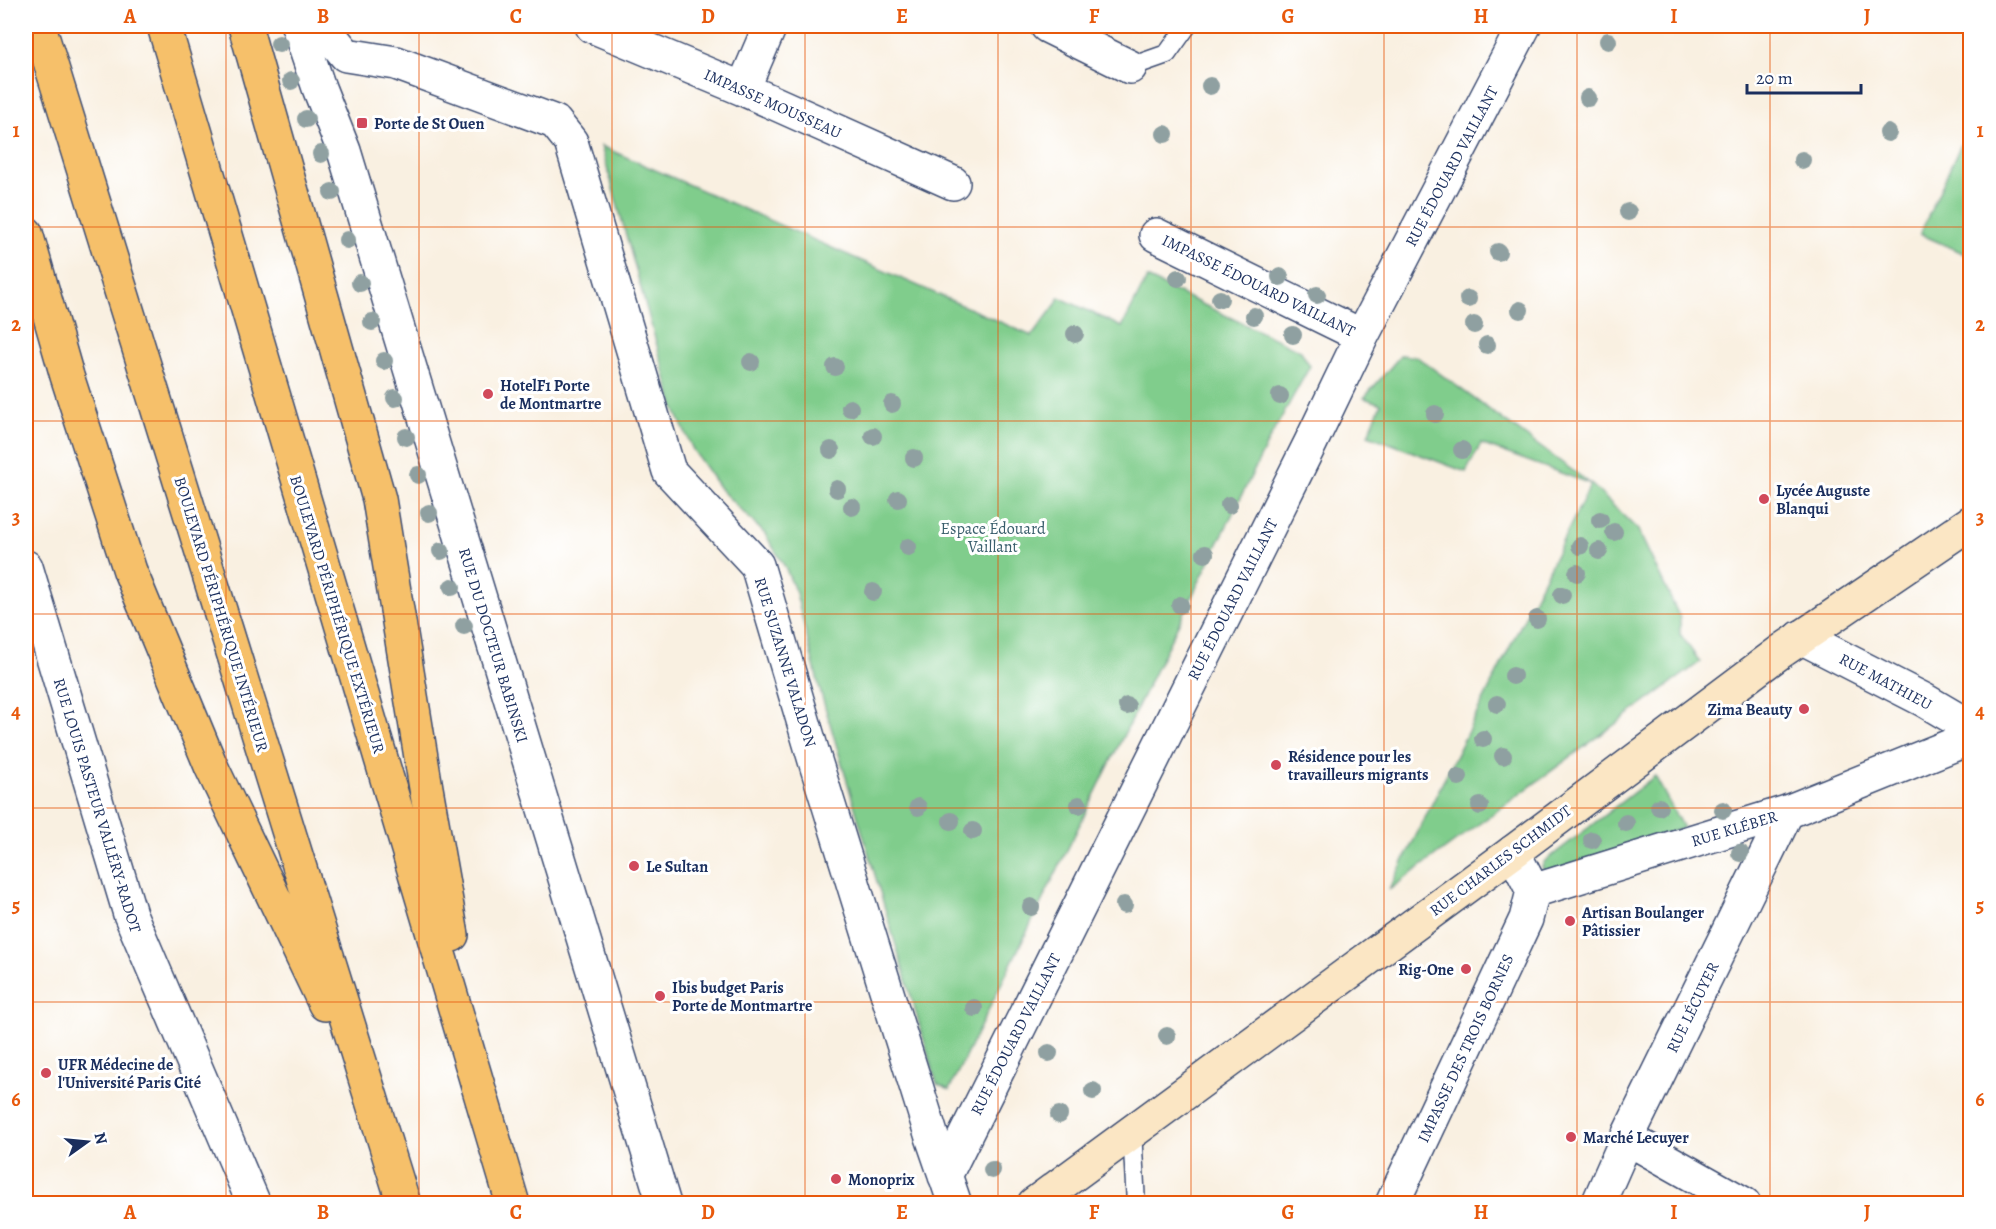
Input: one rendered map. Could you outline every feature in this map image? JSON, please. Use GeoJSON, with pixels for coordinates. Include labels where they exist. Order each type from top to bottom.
{"type":"FeatureCollection","features":[{"type":"Feature","properties":{"kind":"highway","name":"BOULEVARD PÉRIPHÉRIQUE INTÉRIEUR"},"geometry":{"type":"LineString","coordinates":[[39,26],[404,1203]]}},
{"type":"Feature","properties":{"kind":"highway","name":"BOULEVARD PÉRIPHÉRIQUE EXTÉRIEUR"},"geometry":{"type":"LineString","coordinates":[[164,26],[513,1203]]}},
{"type":"Feature","properties":{"kind":"highway"},"geometry":{"type":"LineString","coordinates":[[245,26],[380,499],[426,788],[481,1096]]}},
{"type":"Feature","properties":{"kind":"highway"},"geometry":{"type":"LineString","coordinates":[[26,233],[67,376],[130,571],[211,766],[374,1106]]}},
{"type":"Feature","properties":{"kind":"street","name":"RUE DU DOCTEUR BABINSKI"},"geometry":{"type":"LineString","coordinates":[[298,26],[344,151],[664,1203]]}},
{"type":"Feature","properties":{"kind":"street"},"geometry":{"type":"LineString","coordinates":[[320,88],[346,55],[324,26]]}},
{"type":"Feature","properties":{"kind":"street","name":"IMPASSE MOUSSEAU"},"geometry":{"type":"LineString","coordinates":[[592,26],[743,89],[953,183]]}},
{"type":"Feature","properties":{"kind":"street"},"geometry":{"type":"LineString","coordinates":[[743,89],[771,26]]}},
{"type":"Feature","properties":{"kind":"street"},"geometry":{"type":"LineString","coordinates":[[1047,26],[1130,67]]}},
{"type":"Feature","properties":{"kind":"street","name":"RUE ÉDOUARD VAILLANT"},"geometry":{"type":"LineString","coordinates":[[950,1190],[1362,336],[1524,26]]}},
{"type":"Feature","properties":{"kind":"street","name":"RUE SUZANNE VALADON"},"geometry":{"type":"LineString","coordinates":[[346,55],[396,63],[555,122],[571,142],[669,471],[757,565],[950,1190]]}},
{"type":"Feature","properties":{"kind":"street","name":"IMPASSE ÉDOUARD VAILLANT"},"geometry":{"type":"LineString","coordinates":[[1156,235],[1362,336]]}},
{"type":"Feature","properties":{"kind":"street","name":"RUE CHARLES SCHMIDT"},"geometry":{"type":"LineString","coordinates":[[1034,1203],[1513,852],[1801,637],[1971,523]]}},
{"type":"Feature","properties":{"kind":"street","name":"RUE LOUIS PASTEUR VALLÉRY-RADOT"},"geometry":{"type":"LineString","coordinates":[[26,567],[130,914],[254,1203]]}},
{"type":"Feature","properties":{"kind":"street","name":"RUE MATHIEU"},"geometry":{"type":"LineString","coordinates":[[1801,637],[1855,663],[1971,727]]}},
{"type":"Feature","properties":{"kind":"street","name":"RUE KLÉBER"},"geometry":{"type":"LineString","coordinates":[[1533,891],[1787,812],[1971,738]]}},
{"type":"Feature","properties":{"kind":"street","name":"RUE LÉCUYER"},"geometry":{"type":"LineString","coordinates":[[1598,1203],[1627,1138],[1787,812]]}},
{"type":"Feature","properties":{"kind":"street"},"geometry":{"type":"LineString","coordinates":[[1513,852],[1533,891]]}},
{"type":"Feature","properties":{"kind":"street","name":"IMPASSE DES TROIS BORNES"},"geometry":{"type":"LineString","coordinates":[[1392,1203],[1526,919],[1533,891]]}},
{"type":"Feature","properties":{"kind":"street"},"geometry":{"type":"LineString","coordinates":[[1627,1138],[1744,1203]]}},
{"type":"Feature","properties":{"kind":"lane"},"geometry":{"type":"LineString","coordinates":[[1130,67],[1167,54],[1187,26]]}},
{"type":"Feature","properties":{"kind":"lane"},"geometry":{"type":"LineString","coordinates":[[1132,1130],[1136,1203]]}},
{"type":"Feature","properties":{"kind":"green space"},"geometry":{"type":"Polygon","coordinates":[[[1970,124],[1970,256],[1920,234],[1970,124]]]}},
{"type":"Feature","properties":{"kind":"green space","name":"Espace Édouard Vaillant"},"geometry":{"type":"Polygon","coordinates":[[[601,146],[1032,336],[1059,297],[1122,327],[1147,278],[1301,351],[1310,366],[1269,440],[949,1090],[937,1084],[820,690],[796,593],[785,567],[765,534],[721,490],[693,450],[675,410],[601,146]]]}},
{"type":"Feature","properties":{"kind":"green space"},"geometry":{"type":"Polygon","coordinates":[[[1401,355],[1417,357],[1591,484],[1481,444],[1466,472],[1368,435],[1381,404],[1364,398],[1401,355]]]}},
{"type":"Feature","properties":{"kind":"green space"},"geometry":{"type":"Polygon","coordinates":[[[1591,484],[1638,530],[1680,618],[1680,634],[1700,662],[1389,890],[1591,484]]]}},
{"type":"Feature","properties":{"kind":"green space"},"geometry":{"type":"Polygon","coordinates":[[[1655,776],[1683,828],[1546,874],[1542,867],[1544,862],[1655,776]]]}},
{"type":"Feature","properties":{"kind":"place","name":"Porte de St Ouen"},"geometry":{"type":"Point","coordinates":[362,123]}},
{"type":"Feature","properties":{"kind":"place","name":"HotelF1 Porte de Montmartre"},"geometry":{"type":"Point","coordinates":[488,394]}},
{"type":"Feature","properties":{"kind":"place","name":"Lycée Auguste Blanqui"},"geometry":{"type":"Point","coordinates":[1764,499]}},
{"type":"Feature","properties":{"kind":"place","name":"Zima Beauty"},"geometry":{"type":"Point","coordinates":[1804,709]}},
{"type":"Feature","properties":{"kind":"place","name":"Résidence pour les travailleurs migrants"},"geometry":{"type":"Point","coordinates":[1276,765]}},
{"type":"Feature","properties":{"kind":"place","name":"Le Sultan"},"geometry":{"type":"Point","coordinates":[634,866]}},
{"type":"Feature","properties":{"kind":"place","name":"Artisan Boulanger Pâtissier"},"geometry":{"type":"Point","coordinates":[1570,921]}},
{"type":"Feature","properties":{"kind":"place","name":"Rig-One"},"geometry":{"type":"Point","coordinates":[1466,969]}},
{"type":"Feature","properties":{"kind":"place","name":"Ibis budget Paris Porte de Montmartre"},"geometry":{"type":"Point","coordinates":[660,996]}},
{"type":"Feature","properties":{"kind":"place","name":"UFR Médecine de l'Université Paris Cité"},"geometry":{"type":"Point","coordinates":[46,1073]}},
{"type":"Feature","properties":{"kind":"place","name":"Marché Lecuyer"},"geometry":{"type":"Point","coordinates":[1571,1137]}},
{"type":"Feature","properties":{"kind":"place","name":"Monoprix"},"geometry":{"type":"Point","coordinates":[836,1179]}}]}
